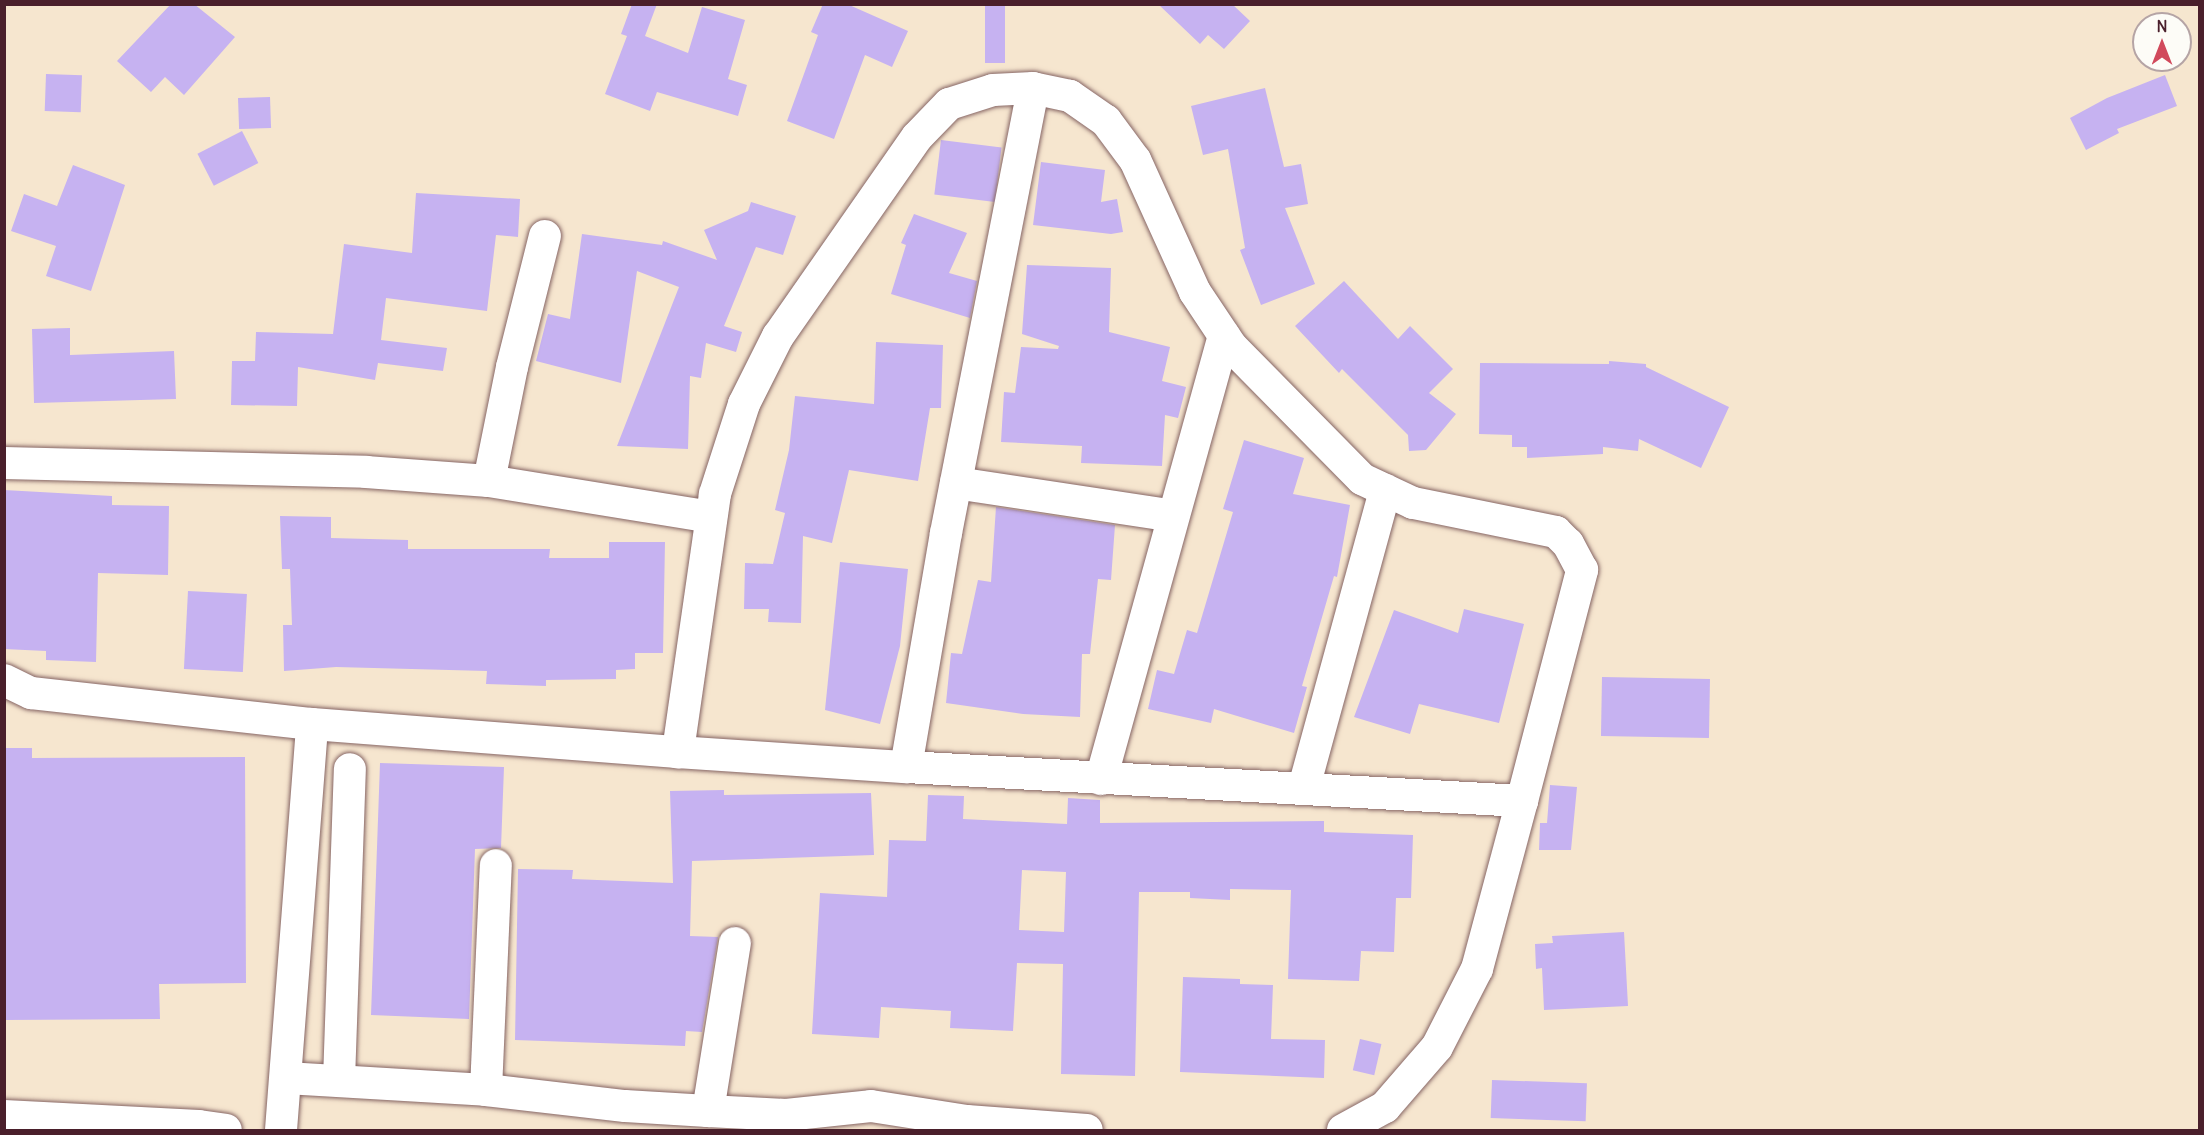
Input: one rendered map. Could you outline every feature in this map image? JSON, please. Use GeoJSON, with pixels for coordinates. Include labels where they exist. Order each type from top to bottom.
{"type":"FeatureCollection","features":[{"type":"Feature","properties":{"kind":"street"},"geometry":{"type":"LineString","coordinates":[[906,767],[956,483],[1033,88]]}},
{"type":"Feature","properties":{"kind":"street"},"geometry":{"type":"LineString","coordinates":[[678,752],[711,517],[744,404],[778,336],[917,137],[949,104],[993,90],[1033,88],[1071,96],[1106,121],[1135,160],[1195,292],[1224,336],[1280,399],[1362,479],[1413,503],[1556,532],[1568,544],[1582,570],[1477,969],[1437,1047],[1384,1107],[1343,1131]]}},
{"type":"Feature","properties":{"kind":"street"},"geometry":{"type":"LineString","coordinates":[[489,481],[512,367],[546,236]]}},
{"type":"Feature","properties":{"kind":"street"},"geometry":{"type":"LineString","coordinates":[[1101,779],[1224,336]]}},
{"type":"Feature","properties":{"kind":"street"},"geometry":{"type":"LineString","coordinates":[[4,463],[343,471],[489,481],[711,517]]}},
{"type":"Feature","properties":{"kind":"street"},"geometry":{"type":"LineString","coordinates":[[956,483],[1173,516]]}},
{"type":"Feature","properties":{"kind":"street"},"geometry":{"type":"LineString","coordinates":[[1304,787],[1385,490]]}},
{"type":"Feature","properties":{"kind":"street"},"geometry":{"type":"LineString","coordinates":[[4,680],[31,693],[312,724],[906,767],[1101,779],[1304,787],[1522,801]]}},
{"type":"Feature","properties":{"kind":"street"},"geometry":{"type":"LineString","coordinates":[[281,1131],[312,724]]}},
{"type":"Feature","properties":{"kind":"street"},"geometry":{"type":"LineString","coordinates":[[339,1080],[350,769]]}},
{"type":"Feature","properties":{"kind":"street"},"geometry":{"type":"LineString","coordinates":[[486,1090],[496,865]]}},
{"type":"Feature","properties":{"kind":"street"},"geometry":{"type":"LineString","coordinates":[[708,1111],[735,943]]}},
{"type":"Feature","properties":{"kind":"street"},"geometry":{"type":"LineString","coordinates":[[286,1078],[486,1090],[625,1106],[786,1115],[871,1106],[967,1120],[1087,1131]]}},
{"type":"Feature","properties":{"kind":"street"},"geometry":{"type":"LineString","coordinates":[[4,1116],[199,1125],[226,1131]]}},
{"type":"Feature","properties":{"kind":"building"},"geometry":{"type":"Polygon","coordinates":[[[171,4],[194,4],[235,37],[184,95],[165,77],[151,92],[117,61],[171,4]]]}},
{"type":"Feature","properties":{"kind":"building"},"geometry":{"type":"Polygon","coordinates":[[[632,4],[657,4],[645,36],[688,53],[702,7],[745,20],[728,79],[747,85],[738,116],[657,92],[650,111],[605,94],[627,36],[621,34],[632,4]]]}},
{"type":"Feature","properties":{"kind":"building"},"geometry":{"type":"Polygon","coordinates":[[[823,4],[847,4],[908,31],[892,67],[865,55],[834,139],[787,121],[818,35],[811,32],[823,4]]]}},
{"type":"Feature","properties":{"kind":"building"},"geometry":{"type":"Polygon","coordinates":[[[985,4],[1005,4],[1005,63],[985,63],[985,4]]]}},
{"type":"Feature","properties":{"kind":"building"},"geometry":{"type":"Polygon","coordinates":[[[1158,4],[1232,4],[1250,21],[1224,49],[1208,35],[1200,44],[1158,4]]]}},
{"type":"Feature","properties":{"kind":"building"},"geometry":{"type":"Polygon","coordinates":[[[46,74],[82,75],[81,112],[45,111],[46,74]]]}},
{"type":"Feature","properties":{"kind":"building"},"geometry":{"type":"Polygon","coordinates":[[[2165,75],[2177,106],[2117,129],[2119,133],[2086,150],[2070,118],[2107,98],[2165,75]]]}},
{"type":"Feature","properties":{"kind":"building"},"geometry":{"type":"Polygon","coordinates":[[[1265,88],[1284,167],[1301,164],[1308,204],[1285,208],[1315,284],[1261,305],[1240,250],[1245,248],[1228,149],[1203,155],[1191,106],[1265,88]]]}},
{"type":"Feature","properties":{"kind":"building"},"geometry":{"type":"Polygon","coordinates":[[[270,97],[271,128],[239,129],[238,98],[270,97]]]}},
{"type":"Feature","properties":{"kind":"building"},"geometry":{"type":"Polygon","coordinates":[[[242,131],[258,163],[214,186],[197,154],[242,131]]]}},
{"type":"Feature","properties":{"kind":"building"},"geometry":{"type":"Polygon","coordinates":[[[941,140],[1002,147],[995,202],[934,195],[941,140]]]}},
{"type":"Feature","properties":{"kind":"building"},"geometry":{"type":"Polygon","coordinates":[[[1041,162],[1105,170],[1101,202],[1117,199],[1123,232],[1111,234],[1033,225],[1041,162]]]}},
{"type":"Feature","properties":{"kind":"building"},"geometry":{"type":"Polygon","coordinates":[[[73,165],[125,185],[91,291],[46,276],[56,246],[11,231],[24,194],[57,206],[73,165]]]}},
{"type":"Feature","properties":{"kind":"building"},"geometry":{"type":"Polygon","coordinates":[[[416,193],[520,199],[518,237],[496,235],[487,311],[386,298],[381,340],[447,348],[443,371],[378,363],[375,380],[298,367],[297,406],[231,405],[232,361],[255,361],[256,332],[333,334],[344,244],[412,253],[416,193]]]}},
{"type":"Feature","properties":{"kind":"building"},"geometry":{"type":"Polygon","coordinates":[[[751,202],[796,216],[783,255],[756,247],[724,326],[742,332],[736,352],[706,343],[701,378],[690,376],[688,449],[617,446],[679,287],[637,271],[621,383],[536,361],[548,314],[570,319],[582,234],[662,245],[663,241],[717,260],[704,230],[748,211],[751,202]]]}},
{"type":"Feature","properties":{"kind":"building"},"geometry":{"type":"Polygon","coordinates":[[[914,214],[967,233],[949,273],[977,281],[970,318],[891,294],[906,245],[901,243],[914,214]]]}},
{"type":"Feature","properties":{"kind":"building"},"geometry":{"type":"Polygon","coordinates":[[[1027,265],[1111,268],[1109,332],[1170,347],[1162,381],[1186,387],[1178,418],[1165,415],[1162,466],[1081,463],[1082,446],[1001,442],[1004,392],[1015,393],[1021,347],[1058,349],[1059,346],[1022,334],[1027,265]]]}},
{"type":"Feature","properties":{"kind":"building"},"geometry":{"type":"Polygon","coordinates":[[[1344,281],[1398,339],[1410,326],[1453,369],[1429,393],[1456,414],[1426,450],[1409,451],[1408,435],[1342,369],[1339,373],[1295,326],[1344,281]]]}},
{"type":"Feature","properties":{"kind":"building"},"geometry":{"type":"Polygon","coordinates":[[[70,328],[70,355],[174,351],[176,399],[34,403],[32,329],[70,328]]]}},
{"type":"Feature","properties":{"kind":"building"},"geometry":{"type":"Polygon","coordinates":[[[876,342],[943,345],[941,408],[930,408],[918,481],[849,470],[832,543],[803,536],[801,623],[768,622],[769,609],[744,609],[745,563],[773,564],[785,513],[775,510],[789,450],[795,396],[874,404],[876,342]]]}},
{"type":"Feature","properties":{"kind":"building"},"geometry":{"type":"Polygon","coordinates":[[[1609,361],[1646,364],[1646,367],[1729,407],[1701,468],[1639,439],[1638,451],[1603,447],[1603,454],[1527,458],[1527,447],[1512,447],[1512,435],[1479,434],[1480,363],[1609,364],[1609,361]]]}},
{"type":"Feature","properties":{"kind":"building"},"geometry":{"type":"Polygon","coordinates":[[[1244,440],[1304,458],[1293,494],[1350,505],[1337,577],[1334,576],[1302,686],[1307,687],[1294,733],[1214,709],[1211,723],[1148,709],[1157,670],[1174,674],[1187,630],[1197,633],[1233,512],[1223,509],[1244,440]]]}},
{"type":"Feature","properties":{"kind":"building"},"geometry":{"type":"Polygon","coordinates":[[[4,490],[112,496],[112,505],[169,506],[168,575],[98,573],[96,662],[46,660],[46,651],[4,649],[4,490]]]}},
{"type":"Feature","properties":{"kind":"building"},"geometry":{"type":"Polygon","coordinates":[[[996,507],[1115,525],[1111,580],[1098,579],[1090,654],[1082,654],[1080,717],[1023,714],[946,703],[951,653],[962,654],[978,580],[991,582],[996,507]]]}},
{"type":"Feature","properties":{"kind":"building"},"geometry":{"type":"Polygon","coordinates":[[[280,516],[331,517],[331,538],[408,540],[408,549],[550,549],[549,558],[609,558],[609,542],[665,542],[663,653],[635,653],[635,669],[616,670],[616,679],[546,680],[546,686],[486,684],[487,671],[336,667],[284,671],[283,625],[292,625],[290,569],[282,569],[280,516]]]}},
{"type":"Feature","properties":{"kind":"building"},"geometry":{"type":"Polygon","coordinates":[[[840,562],[908,569],[900,646],[880,724],[825,710],[840,562]]]}},
{"type":"Feature","properties":{"kind":"building"},"geometry":{"type":"Polygon","coordinates":[[[188,591],[247,594],[243,672],[184,669],[188,591]]]}},
{"type":"Feature","properties":{"kind":"building"},"geometry":{"type":"Polygon","coordinates":[[[1464,609],[1524,624],[1499,723],[1419,704],[1410,734],[1354,717],[1394,610],[1458,633],[1464,609]]]}},
{"type":"Feature","properties":{"kind":"building"},"geometry":{"type":"Polygon","coordinates":[[[1602,677],[1710,679],[1709,738],[1601,736],[1602,677]]]}},
{"type":"Feature","properties":{"kind":"building"},"geometry":{"type":"Polygon","coordinates":[[[4,748],[32,748],[32,758],[245,757],[246,983],[159,984],[160,1019],[4,1020],[4,748]]]}},
{"type":"Feature","properties":{"kind":"building"},"geometry":{"type":"Polygon","coordinates":[[[380,763],[504,767],[501,848],[475,849],[469,1019],[371,1015],[380,763]]]}},
{"type":"Feature","properties":{"kind":"building"},"geometry":{"type":"Polygon","coordinates":[[[1550,785],[1577,787],[1571,850],[1539,850],[1540,823],[1547,823],[1550,785]]]}},
{"type":"Feature","properties":{"kind":"building"},"geometry":{"type":"Polygon","coordinates":[[[724,790],[724,795],[871,793],[874,855],[692,861],[690,936],[718,937],[702,1032],[686,1031],[685,1046],[515,1040],[518,869],[573,870],[572,879],[673,883],[670,791],[724,790]]]}},
{"type":"Feature","properties":{"kind":"building"},"geometry":{"type":"Polygon","coordinates":[[[928,795],[964,796],[963,819],[1067,824],[1068,798],[1100,800],[1100,823],[1324,821],[1324,832],[1413,835],[1411,898],[1396,898],[1394,952],[1361,951],[1359,981],[1288,979],[1291,890],[1230,889],[1230,900],[1190,898],[1190,892],[1139,892],[1135,1076],[1061,1074],[1063,964],[1017,963],[1013,1031],[950,1028],[951,1011],[881,1007],[879,1038],[812,1034],[820,893],[887,897],[889,840],[926,841],[928,795]],[[1022,870],[1019,930],[1064,932],[1066,872],[1022,870]]]}},
{"type":"Feature","properties":{"kind":"building"},"geometry":{"type":"Polygon","coordinates":[[[1624,932],[1628,1006],[1544,1010],[1542,968],[1536,969],[1535,944],[1553,943],[1552,936],[1624,932]]]}},
{"type":"Feature","properties":{"kind":"building"},"geometry":{"type":"Polygon","coordinates":[[[1183,977],[1240,979],[1240,984],[1273,985],[1271,1039],[1325,1040],[1324,1078],[1180,1072],[1183,977]]]}},
{"type":"Feature","properties":{"kind":"building"},"geometry":{"type":"Polygon","coordinates":[[[1360,1039],[1381,1044],[1374,1075],[1353,1070],[1360,1039]]]}},
{"type":"Feature","properties":{"kind":"building"},"geometry":{"type":"Polygon","coordinates":[[[1492,1080],[1587,1083],[1586,1121],[1491,1118],[1492,1080]]]}}]}
